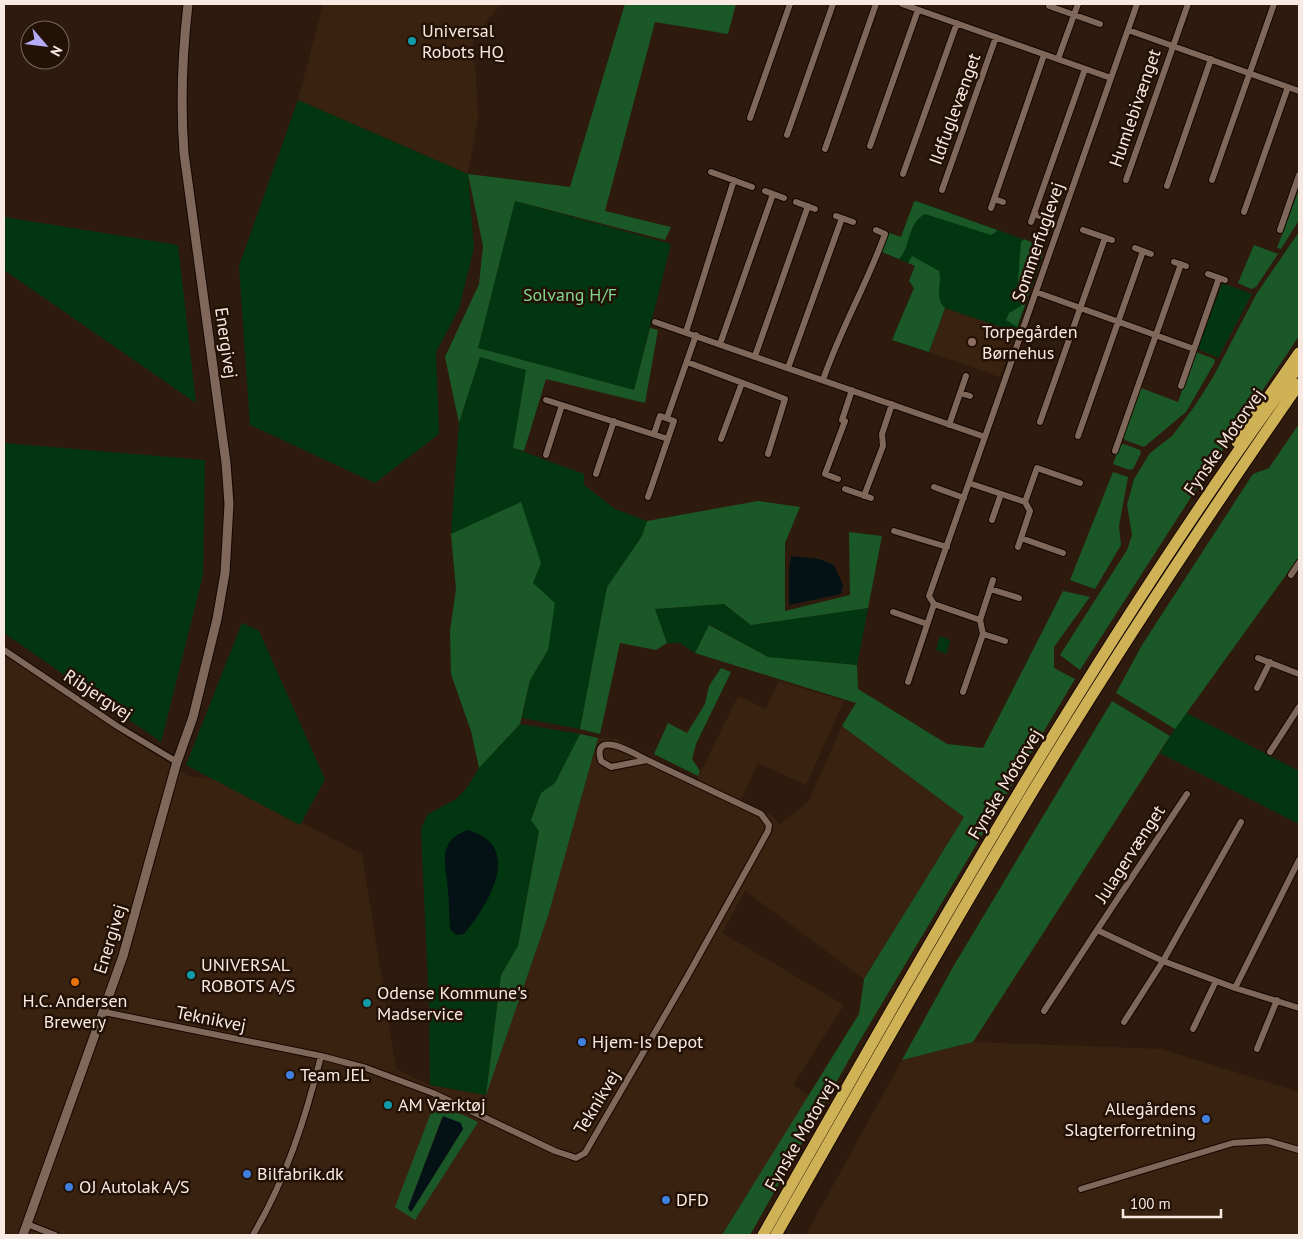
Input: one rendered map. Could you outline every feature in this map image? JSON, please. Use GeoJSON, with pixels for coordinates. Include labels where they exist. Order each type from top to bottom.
{"type":"FeatureCollection","features":[{"type":"Feature","properties":{"kind":"highway"},"geometry":{"type":"LineString","coordinates":[[1181,534],[1215,474],[1299,353]]}},
{"type":"Feature","properties":{"kind":"highway","name":"Fynske Motorvej"},"geometry":{"type":"LineString","coordinates":[[763,1235],[987,847],[1181,534],[1299,366]]}},
{"type":"Feature","properties":{"kind":"highway","name":"Fynske Motorvej"},"geometry":{"type":"LineString","coordinates":[[776,1235],[1001,844],[1101,681],[1215,505],[1299,384]]}},
{"type":"Feature","properties":{"kind":"highway"},"geometry":{"type":"LineString","coordinates":[[1215,505],[1299,398]]}},
{"type":"Feature","properties":{"kind":"street","name":"Energivej"},"geometry":{"type":"LineString","coordinates":[[23,1235],[104,1012],[134,918],[177,762],[193,717],[199,685],[217,619],[225,573],[229,504],[226,463],[184,153],[181,110],[181,67],[188,4]]}},
{"type":"Feature","properties":{"kind":"street"},"geometry":{"type":"LineString","coordinates":[[750,118],[790,4]]}},
{"type":"Feature","properties":{"kind":"street"},"geometry":{"type":"LineString","coordinates":[[787,135],[833,4]]}},
{"type":"Feature","properties":{"kind":"street"},"geometry":{"type":"LineString","coordinates":[[825,149],[876,4]]}},
{"type":"Feature","properties":{"kind":"street","name":"Ildfuglevænget"},"geometry":{"type":"LineString","coordinates":[[902,4],[1111,78]]}},
{"type":"Feature","properties":{"kind":"street"},"geometry":{"type":"LineString","coordinates":[[1058,59],[1078,4]]}},
{"type":"Feature","properties":{"kind":"street","name":"Sommerfuglevej"},"geometry":{"type":"LineString","coordinates":[[934,604],[929,596],[1138,4]]}},
{"type":"Feature","properties":{"kind":"street","name":"Humlebivænget"},"geometry":{"type":"LineString","coordinates":[[1126,180],[1188,4]]}},
{"type":"Feature","properties":{"kind":"street"},"geometry":{"type":"LineString","coordinates":[[1212,180],[1274,4]]}},
{"type":"Feature","properties":{"kind":"street"},"geometry":{"type":"LineString","coordinates":[[1049,6],[1100,24]]}},
{"type":"Feature","properties":{"kind":"street"},"geometry":{"type":"LineString","coordinates":[[870,146],[918,10]]}},
{"type":"Feature","properties":{"kind":"street","name":"Ildfuglevænget"},"geometry":{"type":"LineString","coordinates":[[903,174],[957,23]]}},
{"type":"Feature","properties":{"kind":"street","name":"Humlebivænget"},"geometry":{"type":"LineString","coordinates":[[1128,30],[1299,90]]}},
{"type":"Feature","properties":{"kind":"street","name":"Ildfuglevænget"},"geometry":{"type":"LineString","coordinates":[[942,190],[996,38]]}},
{"type":"Feature","properties":{"kind":"street"},"geometry":{"type":"LineString","coordinates":[[991,208],[1044,54]]}},
{"type":"Feature","properties":{"kind":"street"},"geometry":{"type":"LineString","coordinates":[[1167,186],[1211,59]]}},
{"type":"Feature","properties":{"kind":"street"},"geometry":{"type":"LineString","coordinates":[[1031,222],[1085,69]]}},
{"type":"Feature","properties":{"kind":"street"},"geometry":{"type":"LineString","coordinates":[[1244,212],[1288,86]]}},
{"type":"Feature","properties":{"kind":"street"},"geometry":{"type":"LineString","coordinates":[[711,172],[752,187]]}},
{"type":"Feature","properties":{"kind":"street"},"geometry":{"type":"LineString","coordinates":[[1280,230],[1299,175]]}},
{"type":"Feature","properties":{"kind":"street"},"geometry":{"type":"LineString","coordinates":[[686,332],[734,180]]}},
{"type":"Feature","properties":{"kind":"street"},"geometry":{"type":"LineString","coordinates":[[766,191],[784,198]]}},
{"type":"Feature","properties":{"kind":"street"},"geometry":{"type":"LineString","coordinates":[[720,344],[773,194]]}},
{"type":"Feature","properties":{"kind":"street"},"geometry":{"type":"LineString","coordinates":[[994,199],[1003,202]]}},
{"type":"Feature","properties":{"kind":"street"},"geometry":{"type":"LineString","coordinates":[[755,356],[811,208],[796,202]]}},
{"type":"Feature","properties":{"kind":"street"},"geometry":{"type":"LineString","coordinates":[[1034,214],[1045,218]]}},
{"type":"Feature","properties":{"kind":"street"},"geometry":{"type":"LineString","coordinates":[[788,368],[839,217],[853,222]]}},
{"type":"Feature","properties":{"kind":"street"},"geometry":{"type":"LineString","coordinates":[[823,380],[839,336],[874,263],[885,234],[876,230]]}},
{"type":"Feature","properties":{"kind":"street"},"geometry":{"type":"LineString","coordinates":[[1040,422],[1080,308],[1109,239],[1083,230]]}},
{"type":"Feature","properties":{"kind":"street"},"geometry":{"type":"LineString","coordinates":[[1135,248],[1151,254]]}},
{"type":"Feature","properties":{"kind":"street"},"geometry":{"type":"LineString","coordinates":[[1078,436],[1143,251]]}},
{"type":"Feature","properties":{"kind":"street"},"geometry":{"type":"LineString","coordinates":[[1115,450],[1180,264]]}},
{"type":"Feature","properties":{"kind":"street"},"geometry":{"type":"LineString","coordinates":[[1181,386],[1222,279],[1208,274]]}},
{"type":"Feature","properties":{"kind":"street"},"geometry":{"type":"LineString","coordinates":[[1036,292],[1194,349]]}},
{"type":"Feature","properties":{"kind":"street"},"geometry":{"type":"LineString","coordinates":[[655,322],[985,437]]}},
{"type":"Feature","properties":{"kind":"street"},"geometry":{"type":"LineString","coordinates":[[667,418],[696,335]]}},
{"type":"Feature","properties":{"kind":"street"},"geometry":{"type":"LineString","coordinates":[[687,362],[785,398],[768,454]]}},
{"type":"Feature","properties":{"kind":"street"},"geometry":{"type":"LineString","coordinates":[[949,425],[966,376]]}},
{"type":"Feature","properties":{"kind":"street"},"geometry":{"type":"LineString","coordinates":[[721,439],[742,383]]}},
{"type":"Feature","properties":{"kind":"street"},"geometry":{"type":"LineString","coordinates":[[838,479],[825,474],[845,421],[842,420],[852,390]]}},
{"type":"Feature","properties":{"kind":"street"},"geometry":{"type":"LineString","coordinates":[[960,393],[970,396]]}},
{"type":"Feature","properties":{"kind":"street"},"geometry":{"type":"LineString","coordinates":[[546,400],[668,439]]}},
{"type":"Feature","properties":{"kind":"street"},"geometry":{"type":"LineString","coordinates":[[864,496],[883,446],[882,434],[892,404]]}},
{"type":"Feature","properties":{"kind":"street"},"geometry":{"type":"LineString","coordinates":[[546,455],[562,405]]}},
{"type":"Feature","properties":{"kind":"street"},"geometry":{"type":"LineString","coordinates":[[648,497],[674,421],[660,416],[654,434]]}},
{"type":"Feature","properties":{"kind":"street"},"geometry":{"type":"LineString","coordinates":[[596,474],[614,421]]}},
{"type":"Feature","properties":{"kind":"street"},"geometry":{"type":"LineString","coordinates":[[1018,546],[1030,511],[1026,502],[1037,468],[1080,483]]}},
{"type":"Feature","properties":{"kind":"street"},"geometry":{"type":"LineString","coordinates":[[969,483],[1026,502]]}},
{"type":"Feature","properties":{"kind":"street"},"geometry":{"type":"LineString","coordinates":[[934,487],[964,498]]}},
{"type":"Feature","properties":{"kind":"street"},"geometry":{"type":"LineString","coordinates":[[845,489],[871,498]]}},
{"type":"Feature","properties":{"kind":"street"},"geometry":{"type":"LineString","coordinates":[[992,520],[1001,494]]}},
{"type":"Feature","properties":{"kind":"street"},"geometry":{"type":"LineString","coordinates":[[894,531],[946,547]]}},
{"type":"Feature","properties":{"kind":"street"},"geometry":{"type":"LineString","coordinates":[[1021,538],[1064,553]]}},
{"type":"Feature","properties":{"kind":"street"},"geometry":{"type":"LineString","coordinates":[[1291,575],[1299,563]]}},
{"type":"Feature","properties":{"kind":"street"},"geometry":{"type":"LineString","coordinates":[[963,692],[983,634],[980,620],[993,580]]}},
{"type":"Feature","properties":{"kind":"street"},"geometry":{"type":"LineString","coordinates":[[990,589],[1019,598]]}},
{"type":"Feature","properties":{"kind":"street"},"geometry":{"type":"LineString","coordinates":[[908,682],[934,604],[980,620]]}},
{"type":"Feature","properties":{"kind":"street"},"geometry":{"type":"LineString","coordinates":[[894,612],[928,624]]}},
{"type":"Feature","properties":{"kind":"street"},"geometry":{"type":"LineString","coordinates":[[983,634],[1005,641]]}},
{"type":"Feature","properties":{"kind":"street","name":"Ribjergvej"},"geometry":{"type":"LineString","coordinates":[[4,650],[117,726],[177,762]]}},
{"type":"Feature","properties":{"kind":"street"},"geometry":{"type":"LineString","coordinates":[[1258,658],[1299,674]]}},
{"type":"Feature","properties":{"kind":"street"},"geometry":{"type":"LineString","coordinates":[[1257,688],[1270,662]]}},
{"type":"Feature","properties":{"kind":"street"},"geometry":{"type":"LineString","coordinates":[[1270,752],[1299,708]]}},
{"type":"Feature","properties":{"kind":"street","name":"Teknikvej"},"geometry":{"type":"LineString","coordinates":[[104,1012],[321,1056],[398,1079],[556,1151],[576,1158],[584,1153],[687,977],[768,831],[769,825],[761,814],[615,744],[608,744],[602,748],[599,755],[601,760],[610,767],[647,760]]}},
{"type":"Feature","properties":{"kind":"street","name":"Julagervænget"},"geometry":{"type":"LineString","coordinates":[[1044,1011],[1187,794]]}},
{"type":"Feature","properties":{"kind":"street"},"geometry":{"type":"LineString","coordinates":[[1124,1022],[1163,961],[1241,822]]}},
{"type":"Feature","properties":{"kind":"street"},"geometry":{"type":"LineString","coordinates":[[1235,988],[1299,860]]}},
{"type":"Feature","properties":{"kind":"street","name":"Julagervænget"},"geometry":{"type":"LineString","coordinates":[[1097,930],[1163,961],[1235,988],[1299,1008]]}},
{"type":"Feature","properties":{"kind":"street"},"geometry":{"type":"LineString","coordinates":[[1193,1029],[1216,981]]}},
{"type":"Feature","properties":{"kind":"street"},"geometry":{"type":"LineString","coordinates":[[1257,1049],[1277,1000]]}},
{"type":"Feature","properties":{"kind":"street"},"geometry":{"type":"LineString","coordinates":[[253,1235],[269,1208],[296,1147],[321,1056]]}},
{"type":"Feature","properties":{"kind":"street"},"geometry":{"type":"LineString","coordinates":[[1080,1189],[1233,1143],[1268,1141],[1299,1150]]}},
{"type":"Feature","properties":{"kind":"street"},"geometry":{"type":"LineString","coordinates":[[27,1224],[55,1235]]}},
{"type":"Feature","properties":{"kind":"shaded area"},"geometry":{"type":"Polygon","coordinates":[[[323,4],[501,4],[475,36],[471,52],[475,62],[478,117],[468,174],[298,100],[323,4]]]}},
{"type":"Feature","properties":{"kind":"shaded area","name":"Torpegården Børnehus"},"geometry":{"type":"Polygon","coordinates":[[[945,308],[1016,332],[1000,377],[929,352],[945,308]]]}},
{"type":"Feature","properties":{"kind":"shaded area"},"geometry":{"type":"Polygon","coordinates":[[[791,556],[819,559],[834,565],[843,585],[841,594],[789,605],[791,556]]]}},
{"type":"Feature","properties":{"kind":"shaded area"},"geometry":{"type":"Polygon","coordinates":[[[4,655],[188,776],[219,780],[362,854],[396,1069],[430,1085],[485,1095],[548,916],[598,738],[616,739],[697,780],[738,696],[766,709],[779,681],[844,701],[806,785],[758,763],[741,800],[773,816],[779,825],[808,802],[842,726],[964,817],[864,979],[745,891],[722,933],[844,1005],[793,1085],[809,1096],[722,1235],[9,1235],[9,1232],[4,1230],[4,655]]]}},
{"type":"Feature","properties":{"kind":"shaded area"},"geometry":{"type":"Polygon","coordinates":[[[468,830],[485,838],[495,849],[498,862],[491,893],[483,908],[464,934],[456,935],[450,929],[445,857],[448,844],[452,839],[468,830]]]}},
{"type":"Feature","properties":{"kind":"shaded area"},"geometry":{"type":"Polygon","coordinates":[[[973,1042],[1161,1049],[1299,1092],[1299,1235],[806,1235],[902,1060],[973,1042]]]}},
{"type":"Feature","properties":{"kind":"shaded area"},"geometry":{"type":"Polygon","coordinates":[[[443,1116],[461,1123],[463,1129],[411,1212],[408,1208],[443,1116]]]}},
{"type":"Feature","properties":{"kind":"green space"},"geometry":{"type":"Polygon","coordinates":[[[625,4],[736,4],[728,34],[655,22],[605,211],[671,227],[665,240],[515,201],[478,348],[634,390],[650,328],[658,330],[645,403],[546,379],[524,451],[513,448],[526,370],[480,357],[459,423],[445,357],[479,284],[483,246],[468,174],[570,187],[625,4]]]}},
{"type":"Feature","properties":{"kind":"green space"},"geometry":{"type":"Polygon","coordinates":[[[298,100],[468,174],[474,248],[459,309],[436,352],[439,434],[375,483],[250,425],[239,266],[298,100]]]}},
{"type":"Feature","properties":{"kind":"green space"},"geometry":{"type":"Polygon","coordinates":[[[1299,189],[1299,220],[1281,249],[1277,248],[1299,189]]]}},
{"type":"Feature","properties":{"kind":"green space","name":"Solvang H/F"},"geometry":{"type":"Polygon","coordinates":[[[515,201],[671,244],[634,390],[478,348],[515,201]]]}},
{"type":"Feature","properties":{"kind":"green space"},"geometry":{"type":"Polygon","coordinates":[[[916,201],[1031,242],[1043,255],[1016,332],[945,308],[929,352],[892,340],[914,289],[909,281],[915,266],[882,252],[889,233],[901,237],[916,201]]]}},
{"type":"Feature","properties":{"kind":"green space"},"geometry":{"type":"Polygon","coordinates":[[[916,201],[997,230],[991,235],[925,214],[915,223],[906,248],[899,259],[882,252],[889,233],[901,237],[916,201]]]}},
{"type":"Feature","properties":{"kind":"green space"},"geometry":{"type":"Polygon","coordinates":[[[4,217],[178,245],[196,403],[4,270],[4,217]]]}},
{"type":"Feature","properties":{"kind":"green space"},"geometry":{"type":"Polygon","coordinates":[[[1299,232],[1299,336],[1193,494],[1080,670],[1060,655],[1127,550],[1132,535],[1127,505],[1134,479],[1150,453],[1172,436],[1194,407],[1212,379],[1257,293],[1299,232]]]}},
{"type":"Feature","properties":{"kind":"green space"},"geometry":{"type":"Polygon","coordinates":[[[1024,239],[1031,242],[1043,255],[1041,258],[1034,258],[1032,270],[1024,285],[1020,285],[1018,281],[1021,242],[1024,239]]]}},
{"type":"Feature","properties":{"kind":"green space"},"geometry":{"type":"Polygon","coordinates":[[[1254,245],[1278,254],[1256,287],[1251,289],[1238,283],[1254,245]]]}},
{"type":"Feature","properties":{"kind":"green space"},"geometry":{"type":"Polygon","coordinates":[[[912,256],[939,271],[940,276],[939,295],[941,304],[945,308],[929,352],[892,340],[914,288],[909,281],[915,266],[908,263],[912,256]]]}},
{"type":"Feature","properties":{"kind":"green space"},"geometry":{"type":"Polygon","coordinates":[[[1222,283],[1252,294],[1218,358],[1198,349],[1222,283]]]}},
{"type":"Feature","properties":{"kind":"green space"},"geometry":{"type":"Polygon","coordinates":[[[1024,289],[1030,291],[1017,327],[1006,320],[1009,313],[1021,306],[1024,289]]]}},
{"type":"Feature","properties":{"kind":"green space"},"geometry":{"type":"Polygon","coordinates":[[[1196,352],[1214,359],[1215,362],[1186,412],[1144,447],[1125,440],[1123,437],[1141,388],[1178,402],[1196,352]]]}},
{"type":"Feature","properties":{"kind":"green space"},"geometry":{"type":"Polygon","coordinates":[[[480,357],[526,370],[513,448],[584,474],[584,485],[615,509],[647,521],[642,536],[607,587],[580,729],[522,718],[530,680],[548,650],[533,583],[521,503],[451,534],[459,423],[480,357]]]}},
{"type":"Feature","properties":{"kind":"green space"},"geometry":{"type":"Polygon","coordinates":[[[1299,424],[1299,557],[1175,729],[1116,693],[1142,645],[1253,474],[1269,468],[1299,424]]]}},
{"type":"Feature","properties":{"kind":"green space"},"geometry":{"type":"Polygon","coordinates":[[[4,443],[205,460],[203,575],[161,742],[4,633],[4,443]]]}},
{"type":"Feature","properties":{"kind":"green space"},"geometry":{"type":"Polygon","coordinates":[[[1124,444],[1140,450],[1141,453],[1133,469],[1130,470],[1113,464],[1120,445],[1124,444]]]}},
{"type":"Feature","properties":{"kind":"green space"},"geometry":{"type":"Polygon","coordinates":[[[1113,472],[1128,477],[1119,526],[1121,545],[1095,589],[1070,580],[1113,472]]]}},
{"type":"Feature","properties":{"kind":"green space"},"geometry":{"type":"Polygon","coordinates":[[[758,501],[800,507],[785,543],[785,611],[850,595],[849,532],[882,536],[868,608],[751,625],[724,604],[655,609],[667,643],[656,650],[620,643],[600,734],[580,729],[607,587],[642,536],[647,521],[758,501]]]}},
{"type":"Feature","properties":{"kind":"green space"},"geometry":{"type":"Polygon","coordinates":[[[521,502],[541,563],[533,583],[555,603],[548,650],[530,680],[520,724],[479,768],[471,731],[451,674],[450,631],[456,589],[451,534],[521,502]]]}},
{"type":"Feature","properties":{"kind":"green space"},"geometry":{"type":"Polygon","coordinates":[[[1063,591],[1090,597],[1054,647],[1054,668],[1075,679],[859,1042],[750,1235],[722,1235],[859,1014],[864,979],[964,817],[842,726],[856,703],[695,653],[709,625],[768,657],[857,665],[858,689],[947,744],[983,748],[1063,591]]]}},
{"type":"Feature","properties":{"kind":"green space"},"geometry":{"type":"Polygon","coordinates":[[[724,604],[751,625],[868,608],[857,665],[768,657],[710,625],[695,653],[680,643],[667,643],[655,609],[724,604]]]}},
{"type":"Feature","properties":{"kind":"green space"},"geometry":{"type":"Polygon","coordinates":[[[242,623],[259,631],[325,779],[300,825],[186,765],[242,623]]]}},
{"type":"Feature","properties":{"kind":"green space"},"geometry":{"type":"Polygon","coordinates":[[[940,636],[950,640],[946,654],[936,650],[940,636]]]}},
{"type":"Feature","properties":{"kind":"green space"},"geometry":{"type":"Polygon","coordinates":[[[721,668],[731,672],[696,744],[692,759],[700,771],[698,776],[654,754],[668,723],[687,733],[705,704],[709,686],[721,668]]]}},
{"type":"Feature","properties":{"kind":"green space"},"geometry":{"type":"Polygon","coordinates":[[[1112,701],[1170,736],[973,1042],[902,1060],[953,967],[1112,701]]]}},
{"type":"Feature","properties":{"kind":"green space"},"geometry":{"type":"Polygon","coordinates":[[[1185,712],[1299,771],[1299,824],[1160,753],[1185,712]]]}},
{"type":"Feature","properties":{"kind":"green space"},"geometry":{"type":"Polygon","coordinates":[[[520,724],[580,734],[555,783],[541,793],[531,820],[539,830],[518,946],[501,975],[486,1095],[430,1085],[429,1005],[421,829],[427,815],[456,799],[466,789],[479,768],[520,724]]]}},
{"type":"Feature","properties":{"kind":"green space"},"geometry":{"type":"Polygon","coordinates":[[[580,734],[598,738],[548,916],[486,1095],[501,975],[518,946],[539,831],[531,820],[541,793],[555,783],[580,734]]]}},
{"type":"Feature","properties":{"kind":"green space"},"geometry":{"type":"Polygon","coordinates":[[[435,1102],[478,1122],[415,1220],[395,1207],[435,1102]],[[442,1118],[408,1208],[411,1212],[463,1129],[442,1118]]]}},
{"type":"Feature","properties":{"kind":"place","name":"Universal Robots HQ"},"geometry":{"type":"Point","coordinates":[412,41]}},
{"type":"Feature","properties":{"kind":"place","name":"Torpegården Børnehus"},"geometry":{"type":"Point","coordinates":[972,342]}},
{"type":"Feature","properties":{"kind":"place","name":"UNIVERSAL ROBOTS A/S"},"geometry":{"type":"Point","coordinates":[191,975]}},
{"type":"Feature","properties":{"kind":"place","name":"H.C. Andersen Brewery"},"geometry":{"type":"Point","coordinates":[75,982]}},
{"type":"Feature","properties":{"kind":"place","name":"Odense Kommune's Madservice"},"geometry":{"type":"Point","coordinates":[367,1003]}},
{"type":"Feature","properties":{"kind":"place","name":"Hjem-Is Depot"},"geometry":{"type":"Point","coordinates":[582,1042]}},
{"type":"Feature","properties":{"kind":"place","name":"Team JEL"},"geometry":{"type":"Point","coordinates":[290,1075]}},
{"type":"Feature","properties":{"kind":"place","name":"AM Værktøj"},"geometry":{"type":"Point","coordinates":[388,1105]}},
{"type":"Feature","properties":{"kind":"place","name":"Allegårdens Slagterforretning"},"geometry":{"type":"Point","coordinates":[1206,1119]}},
{"type":"Feature","properties":{"kind":"place","name":"Bilfabrik.dk"},"geometry":{"type":"Point","coordinates":[247,1174]}},
{"type":"Feature","properties":{"kind":"place","name":"OJ Autolak A/S"},"geometry":{"type":"Point","coordinates":[69,1187]}},
{"type":"Feature","properties":{"kind":"place","name":"DFD"},"geometry":{"type":"Point","coordinates":[666,1200]}}]}
